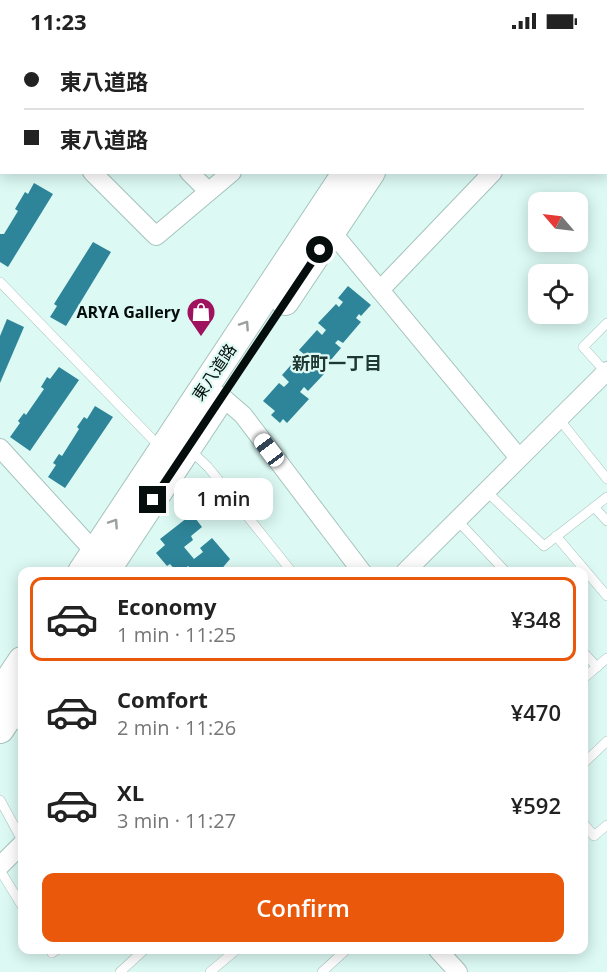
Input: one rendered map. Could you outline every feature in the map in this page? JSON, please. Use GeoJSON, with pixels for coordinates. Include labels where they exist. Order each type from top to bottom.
{"type":"FeatureCollection","features":[{"type":"Feature","properties":{"kind":"main road","name":"東八道路"},"geometry":{"type":"LineString","coordinates":[[100,567],[346,174]]}},
{"type":"Feature","properties":{"kind":"main road","name":"東八道路"},"geometry":{"type":"LineString","coordinates":[[175,448],[221,396],[370,174]]}},
{"type":"Feature","properties":{"kind":"main road"},"geometry":{"type":"LineString","coordinates":[[11,712],[18,680]]}},
{"type":"Feature","properties":{"kind":"street"},"geometry":{"type":"LineString","coordinates":[[94,174],[156,236],[229,174]]}},
{"type":"Feature","properties":{"kind":"street"},"geometry":{"type":"LineString","coordinates":[[191,174],[208,191]]}},
{"type":"Feature","properties":{"kind":"street"},"geometry":{"type":"LineString","coordinates":[[380,290],[491,174]]}},
{"type":"Feature","properties":{"kind":"street"},"geometry":{"type":"LineString","coordinates":[[332,232],[519,458]]}},
{"type":"Feature","properties":{"kind":"street"},"geometry":{"type":"LineString","coordinates":[[417,567],[458,520],[607,369]]}},
{"type":"Feature","properties":{"kind":"street"},"geometry":{"type":"LineString","coordinates":[[221,396],[243,415],[358,567]]}},
{"type":"Feature","properties":{"kind":"street"},"geometry":{"type":"LineString","coordinates":[[0,448],[100,567]]}},
{"type":"Feature","properties":{"kind":"street"},"geometry":{"type":"LineString","coordinates":[[0,866],[18,848]]}},
{"type":"Feature","properties":{"kind":"street"},"geometry":{"type":"LineString","coordinates":[[442,954],[458,972]]}},
{"type":"Feature","properties":{"kind":"lane"},"geometry":{"type":"LineString","coordinates":[[0,282],[175,448],[208,466],[288,567]]}},
{"type":"Feature","properties":{"kind":"lane"},"geometry":{"type":"LineString","coordinates":[[607,323],[583,348],[602,368],[607,369]]}},
{"type":"Feature","properties":{"kind":"lane"},"geometry":{"type":"LineString","coordinates":[[559,419],[607,479]]}},
{"type":"Feature","properties":{"kind":"lane"},"geometry":{"type":"LineString","coordinates":[[486,491],[544,546],[607,497]]}},
{"type":"Feature","properties":{"kind":"lane"},"geometry":{"type":"LineString","coordinates":[[594,507],[607,521]]}},
{"type":"Feature","properties":{"kind":"lane"},"geometry":{"type":"LineString","coordinates":[[458,520],[501,567]]}},
{"type":"Feature","properties":{"kind":"lane"},"geometry":{"type":"LineString","coordinates":[[556,536],[582,567]]}},
{"type":"Feature","properties":{"kind":"lane"},"geometry":{"type":"LineString","coordinates":[[588,574],[607,596]]}},
{"type":"Feature","properties":{"kind":"lane"},"geometry":{"type":"LineString","coordinates":[[588,657],[597,667]]}},
{"type":"Feature","properties":{"kind":"lane"},"geometry":{"type":"LineString","coordinates":[[588,675],[607,657]]}},
{"type":"Feature","properties":{"kind":"lane"},"geometry":{"type":"LineString","coordinates":[[588,759],[607,741]]}},
{"type":"Feature","properties":{"kind":"lane"},"geometry":{"type":"LineString","coordinates":[[0,800],[18,833]]}},
{"type":"Feature","properties":{"kind":"lane"},"geometry":{"type":"LineString","coordinates":[[588,829],[594,836],[607,825]]}},
{"type":"Feature","properties":{"kind":"lane"},"geometry":{"type":"LineString","coordinates":[[0,870],[18,899]]}},
{"type":"Feature","properties":{"kind":"lane"},"geometry":{"type":"LineString","coordinates":[[120,972],[140,954]]}},
{"type":"Feature","properties":{"kind":"lane"},"geometry":{"type":"LineString","coordinates":[[210,972],[231,954]]}},
{"type":"Feature","properties":{"kind":"lane"},"geometry":{"type":"LineString","coordinates":[[322,972],[342,954]]}},
{"type":"Feature","properties":{"kind":"building"},"geometry":{"type":"Polygon","coordinates":[[[34,183],[53,194],[8,267],[0,262],[0,234],[4,234],[18,211],[15,209],[25,192],[28,194],[34,183]]]}},
{"type":"Feature","properties":{"kind":"building"},"geometry":{"type":"Polygon","coordinates":[[[93,242],[111,252],[66,326],[50,317],[57,306],[54,304],[93,242]]]}},
{"type":"Feature","properties":{"kind":"building"},"geometry":{"type":"Polygon","coordinates":[[[348,286],[371,305],[356,318],[361,322],[343,343],[338,340],[335,343],[341,348],[324,368],[320,365],[317,368],[324,374],[308,391],[304,387],[300,392],[309,399],[287,423],[283,419],[280,423],[271,415],[275,411],[263,401],[279,383],[284,387],[289,382],[282,375],[300,355],[304,358],[306,356],[299,350],[317,330],[322,335],[326,330],[318,323],[336,304],[339,307],[343,302],[338,298],[348,286]]]}},
{"type":"Feature","properties":{"kind":"building"},"geometry":{"type":"Polygon","coordinates":[[[7,319],[24,327],[0,383],[0,336],[7,319]]]}},
{"type":"Feature","properties":{"kind":"building"},"geometry":{"type":"Polygon","coordinates":[[[59,367],[79,380],[30,451],[10,437],[20,423],[18,421],[24,413],[26,415],[44,389],[41,387],[47,377],[50,379],[59,367]]]}},
{"type":"Feature","properties":{"kind":"building"},"geometry":{"type":"Polygon","coordinates":[[[95,406],[113,417],[65,488],[48,477],[56,465],[53,463],[59,454],[62,456],[79,429],[77,427],[84,417],[87,419],[95,406]]]}},
{"type":"Feature","properties":{"kind":"building"},"geometry":{"type":"Polygon","coordinates":[[[192,514],[202,527],[191,536],[193,540],[184,547],[194,559],[203,552],[200,548],[212,538],[230,559],[223,567],[173,567],[170,564],[167,566],[156,553],[165,545],[160,539],[192,514]]]}},
{"type":"Feature","properties":{"kind":"place","name":"ARYA Gallery"},"geometry":{"type":"Point","coordinates":[201,338]}},
{"type":"Feature","properties":{"kind":"district","name":"新町一丁目"},"geometry":{"type":"Point","coordinates":[337,364]}},
{"type":"Feature","properties":{"kind":"route"},"geometry":{"type":"LineString","coordinates":[[153,500],[320,250]]}}]}
